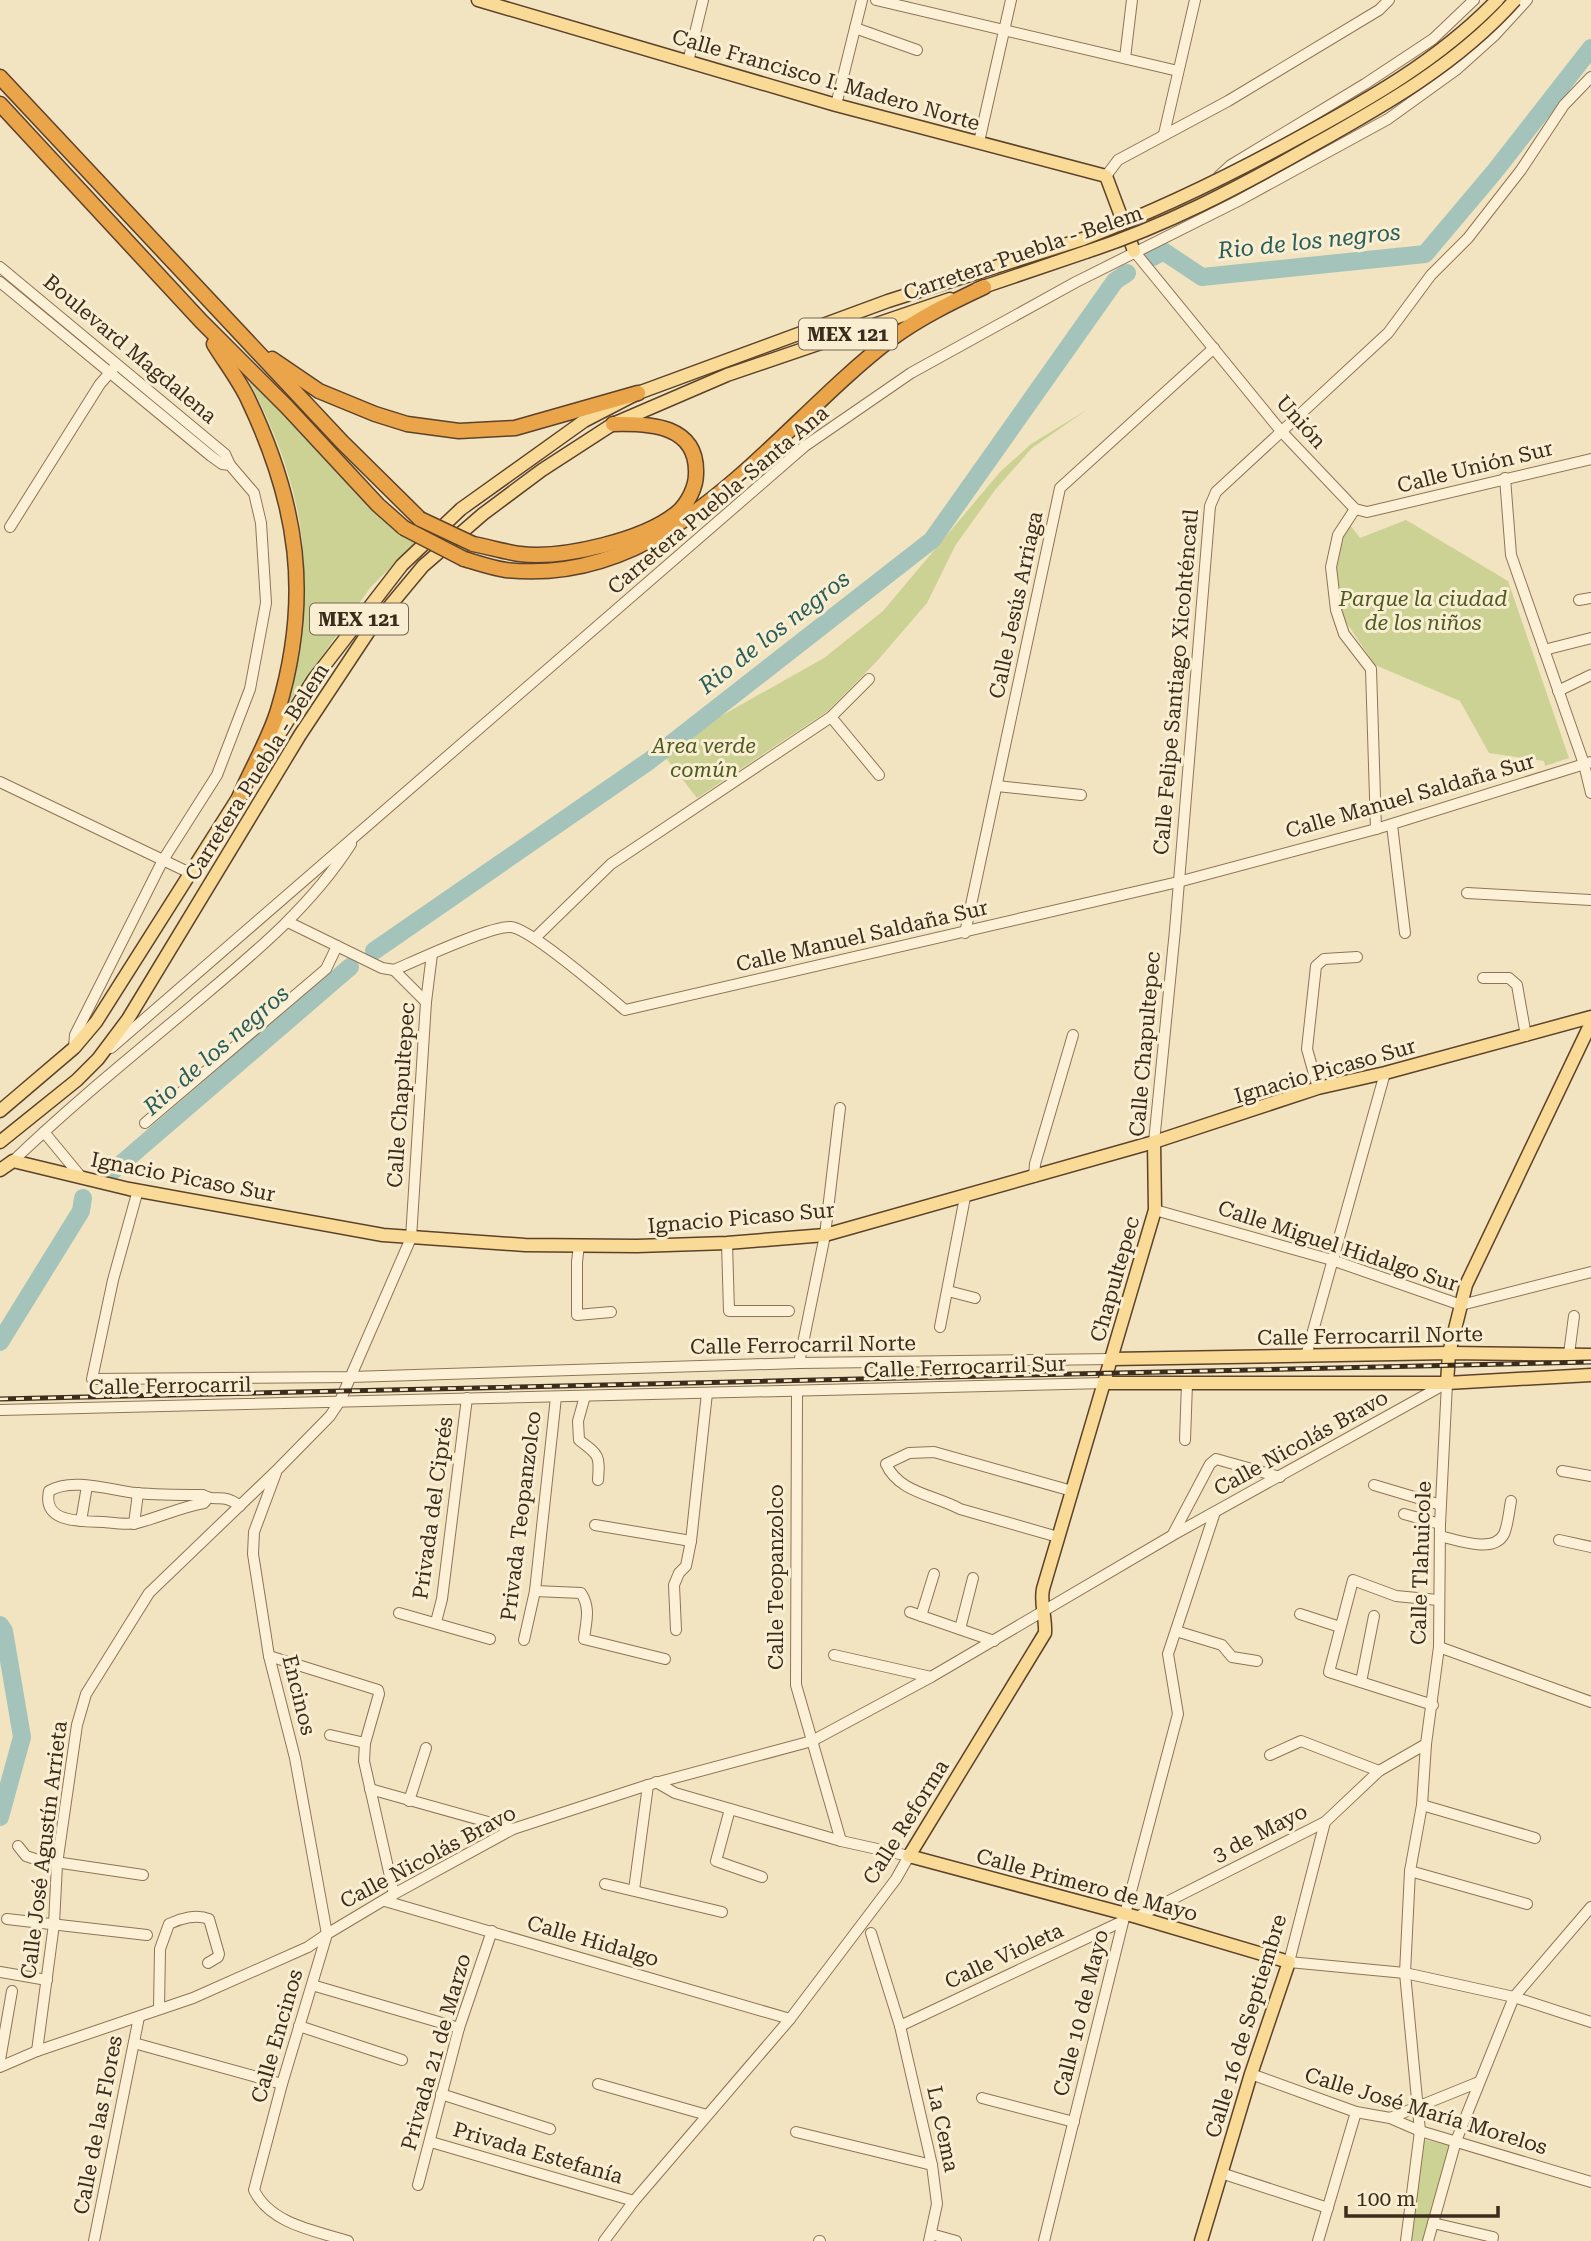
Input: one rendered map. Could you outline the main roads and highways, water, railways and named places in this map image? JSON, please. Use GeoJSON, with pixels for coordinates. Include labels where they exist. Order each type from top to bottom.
{"type":"FeatureCollection","features":[{"type":"Feature","properties":{"kind":"highway"},"geometry":{"type":"LineString","coordinates":[[0,77],[342,442],[420,519],[473,544],[522,555],[576,552],[635,535],[666,521],[680,510],[689,498],[696,478],[696,462],[689,444],[660,426],[644,423],[613,424]]}},
{"type":"Feature","properties":{"kind":"highway"},"geometry":{"type":"LineString","coordinates":[[0,104],[201,321],[287,407],[378,505],[404,528],[464,559],[504,569],[552,571],[631,551],[666,532],[739,477],[852,372],[892,339],[935,311],[984,287]]}},
{"type":"Feature","properties":{"kind":"highway"},"geometry":{"type":"LineString","coordinates":[[201,321],[247,396],[274,458],[292,528],[298,580],[295,638],[278,712],[239,798]]}},
{"type":"Feature","properties":{"kind":"highway"},"geometry":{"type":"LineString","coordinates":[[248,343],[319,391],[407,424],[459,431],[515,428],[638,393]]}},
{"type":"Feature","properties":{"kind":"main road","name":"Calle Francisco I. Madero Norte"},"geometry":{"type":"LineString","coordinates":[[478,0],[836,105],[1106,176],[1134,251]]}},
{"type":"Feature","properties":{"kind":"main road","name":"Carretera Puebla - Belem"},"geometry":{"type":"LineString","coordinates":[[0,1111],[74,1048],[96,1022],[314,679],[402,565],[461,509],[584,421],[638,393],[888,302],[1083,239],[1210,184],[1273,152],[1395,83],[1471,27],[1497,0]]}},
{"type":"Feature","properties":{"kind":"main road","name":"Carretera Puebla - Belem"},"geometry":{"type":"LineString","coordinates":[[0,1142],[77,1080],[128,1019],[300,735],[369,631],[423,566],[483,514],[542,470],[613,424],[727,375],[1086,252],[1160,225],[1207,204],[1359,120],[1440,69],[1472,44],[1515,0]]}},
{"type":"Feature","properties":{"kind":"main road","name":"Ignacio Picaso Sur"},"geometry":{"type":"LineString","coordinates":[[0,1170],[13,1161],[138,1190],[411,1238],[525,1245],[637,1246],[825,1235],[1154,1142],[1318,1088],[1385,1073],[1591,1017]]}},
{"type":"Feature","properties":{"kind":"main road","name":"Calle Tlahuicole"},"geometry":{"type":"LineString","coordinates":[[1447,1383],[1449,1353],[1466,1286],[1591,1023]]}},
{"type":"Feature","properties":{"kind":"main road","name":"Calle Chapultepec"},"geometry":{"type":"LineString","coordinates":[[1154,1142],[1155,1210]]}},
{"type":"Feature","properties":{"kind":"main road","name":"Chapultepec"},"geometry":{"type":"LineString","coordinates":[[1112,1359],[1155,1210]]}},
{"type":"Feature","properties":{"kind":"main road","name":"Calle Ferrocarril Norte"},"geometry":{"type":"LineString","coordinates":[[1112,1359],[1449,1353],[1591,1355]]}},
{"type":"Feature","properties":{"kind":"main road","name":"Calle Reforma"},"geometry":{"type":"LineString","coordinates":[[909,1856],[1045,1633],[1041,1601],[1043,1589],[1112,1359]]}},
{"type":"Feature","properties":{"kind":"main road","name":"Calle Ferrocarril Sur"},"geometry":{"type":"LineString","coordinates":[[1105,1383],[1447,1383],[1591,1375]]}},
{"type":"Feature","properties":{"kind":"main road","name":"Calle Primero de Mayo"},"geometry":{"type":"LineString","coordinates":[[909,1856],[1289,1962]]}},
{"type":"Feature","properties":{"kind":"main road","name":"Calle 16 de Septiembre"},"geometry":{"type":"LineString","coordinates":[[1201,2241],[1251,2074],[1289,1962]]}},
{"type":"Feature","properties":{"kind":"waterway","name":"Rio de los negros"},"geometry":{"type":"LineString","coordinates":[[1153,257],[1163,251],[1202,277],[1425,254],[1495,171],[1591,48]]}},
{"type":"Feature","properties":{"kind":"waterway","name":"Rio de los negros"},"geometry":{"type":"LineString","coordinates":[[374,951],[649,761],[932,540],[1115,281],[1127,273]]}},
{"type":"Feature","properties":{"kind":"waterway","name":"Rio de los negros"},"geometry":{"type":"LineString","coordinates":[[114,1170],[350,967]]}},
{"type":"Feature","properties":{"kind":"waterway","name":"Rio de los negros"},"geometry":{"type":"LineString","coordinates":[[0,1342],[81,1211],[83,1198]]}},
{"type":"Feature","properties":{"kind":"waterway","name":"Rio de los negros"},"geometry":{"type":"LineString","coordinates":[[0,1625],[4,1631],[22,1737],[0,1817]]}},
{"type":"Feature","properties":{"kind":"railway"},"geometry":{"type":"LineString","coordinates":[[0,1399],[1591,1362]]}},
{"type":"Feature","properties":{"kind":"park label","name":"Parque la ciudad de los niños"},"geometry":{"type":"Point","coordinates":[1423,611]}},
{"type":"Feature","properties":{"kind":"park label","name":"Area verde común"},"geometry":{"type":"Point","coordinates":[704,758]}}]}
